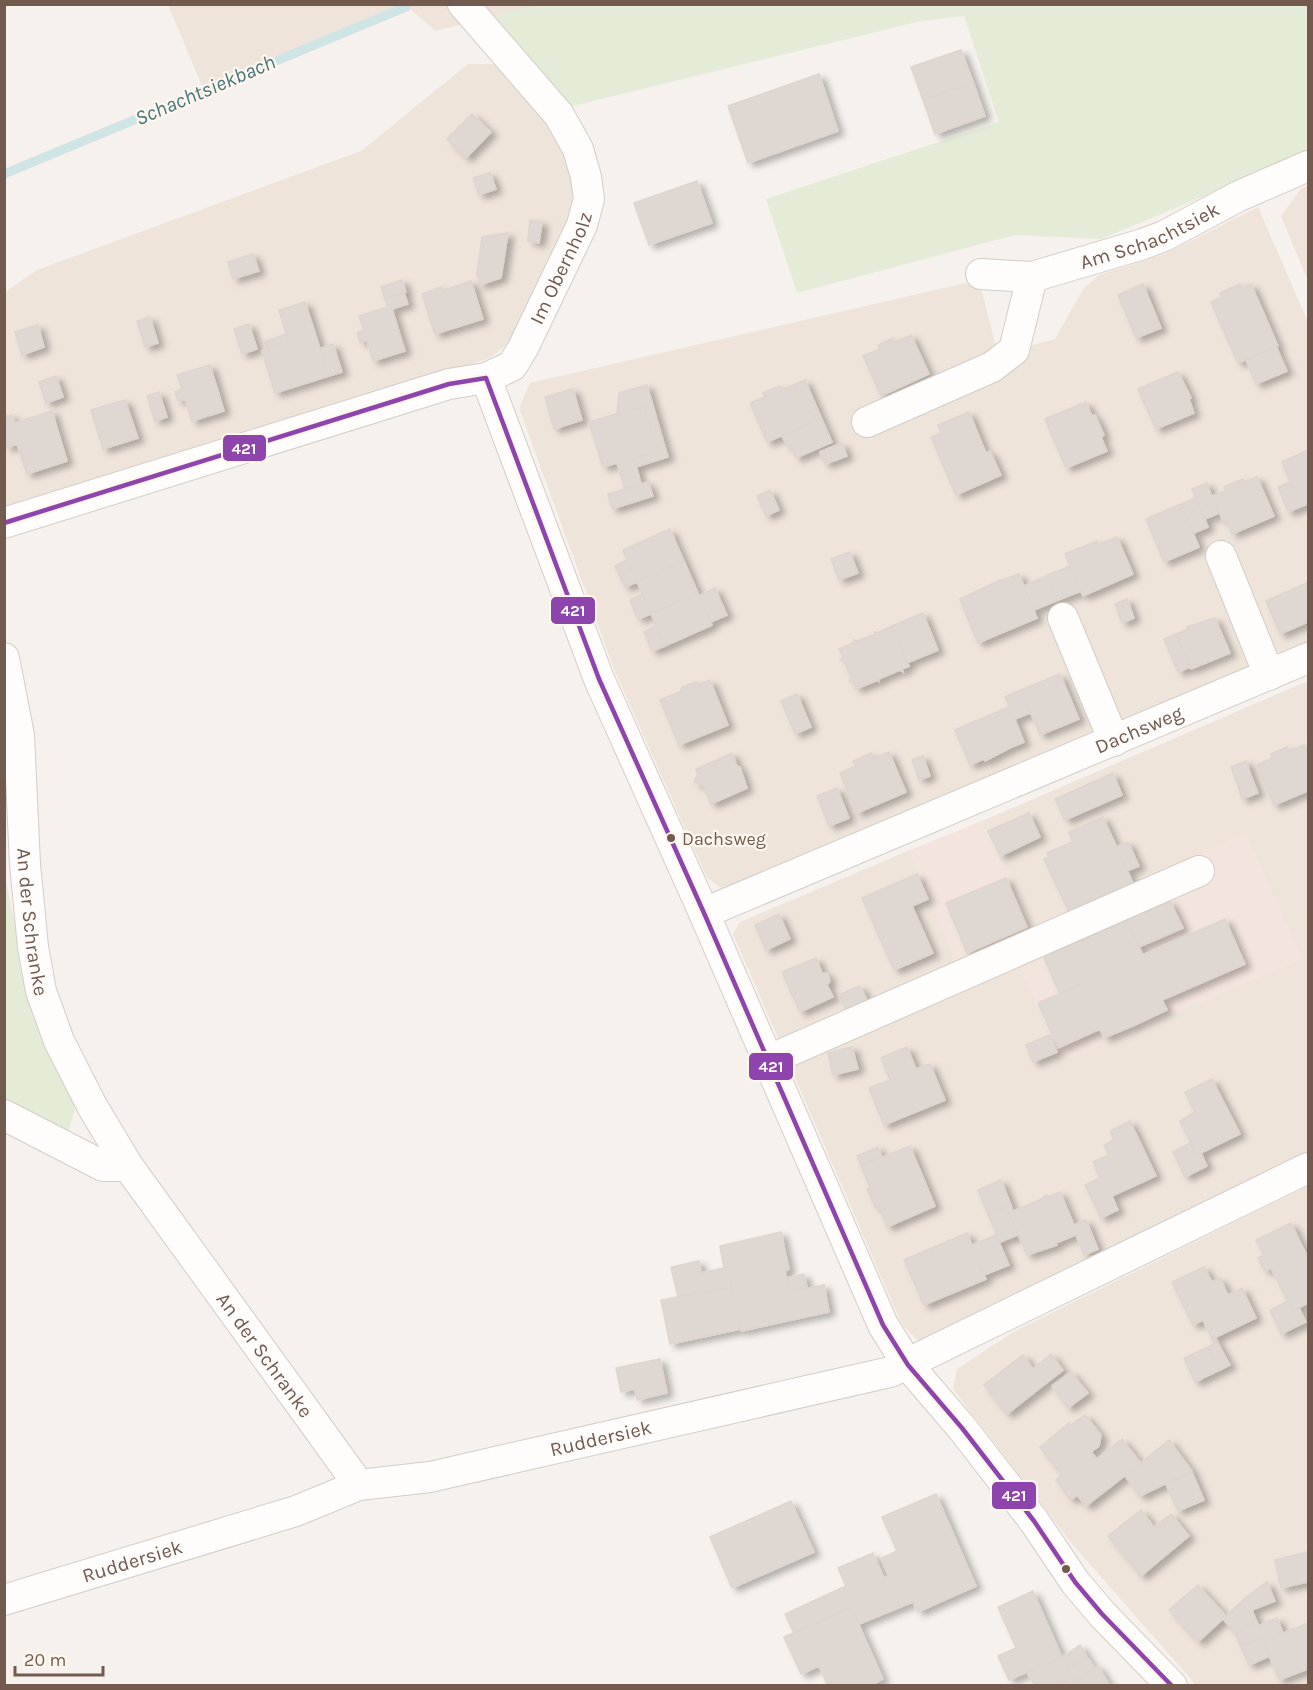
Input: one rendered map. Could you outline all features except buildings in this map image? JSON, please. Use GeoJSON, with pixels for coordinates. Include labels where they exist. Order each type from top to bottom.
{"type":"FeatureCollection","features":[{"type":"Feature","properties":{"kind":"street","name":"Im Obernholz"},"geometry":{"type":"LineString","coordinates":[[470,12],[559,115],[578,149],[589,199],[582,225],[523,348],[499,372]]}},
{"type":"Feature","properties":{"kind":"street","name":"Am Schachtsiek"},"geometry":{"type":"LineString","coordinates":[[981,274],[1032,277],[1164,236],[1239,196],[1308,166]]}},
{"type":"Feature","properties":{"kind":"street"},"geometry":{"type":"LineString","coordinates":[[867,422],[992,367],[1014,350],[1032,277]]}},
{"type":"Feature","properties":{"kind":"street"},"geometry":{"type":"LineString","coordinates":[[4,523],[448,384],[499,372],[599,679],[704,912],[883,1325],[908,1365],[962,1428],[1034,1521],[1075,1582],[1102,1614],[1172,1686]]}},
{"type":"Feature","properties":{"kind":"street"},"geometry":{"type":"LineString","coordinates":[[1221,556],[1269,675]]}},
{"type":"Feature","properties":{"kind":"street"},"geometry":{"type":"LineString","coordinates":[[1063,618],[1114,741]]}},
{"type":"Feature","properties":{"kind":"street","name":"An der Schranke"},"geometry":{"type":"LineString","coordinates":[[4,658],[19,735],[25,864],[33,947],[41,991],[59,1041],[92,1106],[128,1166],[359,1485]]}},
{"type":"Feature","properties":{"kind":"street","name":"Dachsweg"},"geometry":{"type":"LineString","coordinates":[[704,912],[1308,658]]}},
{"type":"Feature","properties":{"kind":"street"},"geometry":{"type":"LineString","coordinates":[[769,1060],[1199,871]]}},
{"type":"Feature","properties":{"kind":"street"},"geometry":{"type":"LineString","coordinates":[[4,1115],[103,1166],[128,1166]]}},
{"type":"Feature","properties":{"kind":"street","name":"Ruddersiek"},"geometry":{"type":"LineString","coordinates":[[4,1600],[296,1511],[359,1485],[430,1477],[890,1372],[1308,1168]]}},
{"type":"Feature","properties":{"kind":"shaded area"},"geometry":{"type":"Polygon","coordinates":[[[168,5],[542,5],[435,31],[407,6],[233,77],[202,86],[168,5]]]}},
{"type":"Feature","properties":{"kind":"shaded area"},"geometry":{"type":"Polygon","coordinates":[[[468,64],[501,64],[554,126],[573,170],[572,218],[518,336],[490,358],[5,507],[5,292],[37,270],[361,151],[468,64]]]}},
{"type":"Feature","properties":{"kind":"shaded area"},"geometry":{"type":"Polygon","coordinates":[[[1308,185],[1308,281],[1281,216],[1301,189],[1308,185]]]}},
{"type":"Feature","properties":{"kind":"shaded area"},"geometry":{"type":"Polygon","coordinates":[[[1258,207],[1308,322],[1308,646],[723,889],[707,878],[614,669],[519,408],[530,383],[979,280],[998,354],[1055,339],[1083,289],[1099,275],[1165,254],[1258,207]]]}},
{"type":"Feature","properties":{"kind":"shaded area"},"geometry":{"type":"Polygon","coordinates":[[[1308,681],[1308,1153],[920,1342],[902,1325],[733,934],[740,922],[910,850],[965,984],[1018,961],[1062,1061],[1302,958],[1032,929],[982,821],[1308,681]]]}},
{"type":"Feature","properties":{"kind":"shaded area"},"geometry":{"type":"Polygon","coordinates":[[[982,821],[1032,929],[1246,833],[1302,958],[1062,1061],[1018,961],[965,984],[910,850],[982,821]]]}},
{"type":"Feature","properties":{"kind":"shaded area"},"geometry":{"type":"Polygon","coordinates":[[[1308,1186],[1308,1685],[1196,1685],[1073,1545],[953,1389],[957,1369],[1015,1331],[1308,1186]]]}},
{"type":"Feature","properties":{"kind":"green space"},"geometry":{"type":"Polygon","coordinates":[[[542,4],[1308,5],[1308,150],[1262,172],[1101,239],[1015,235],[797,293],[766,199],[999,122],[964,16],[921,21],[565,108],[492,17],[542,4]]]}},
{"type":"Feature","properties":{"kind":"green space"},"geometry":{"type":"Polygon","coordinates":[[[4,872],[27,982],[77,1103],[67,1135],[5,1101],[4,872]]]}},
{"type":"Feature","properties":{"kind":"waterway","name":"Schachtsiekbach"},"geometry":{"type":"LineString","coordinates":[[4,174],[406,7]]}},
{"type":"Feature","properties":{"kind":"transit line","name":"421"},"geometry":{"type":"LineString","coordinates":[[486,378],[599,679],[704,913],[883,1325],[908,1365],[962,1428],[1034,1521],[1075,1582],[1102,1614],[1172,1686]]}},
{"type":"Feature","properties":{"kind":"transit line","name":"421"},"geometry":{"type":"LineString","coordinates":[[4,523],[449,384],[486,378]]}},
{"type":"Feature","properties":{"kind":"place","name":"Dachsweg"},"geometry":{"type":"Point","coordinates":[671,838]}}]}
